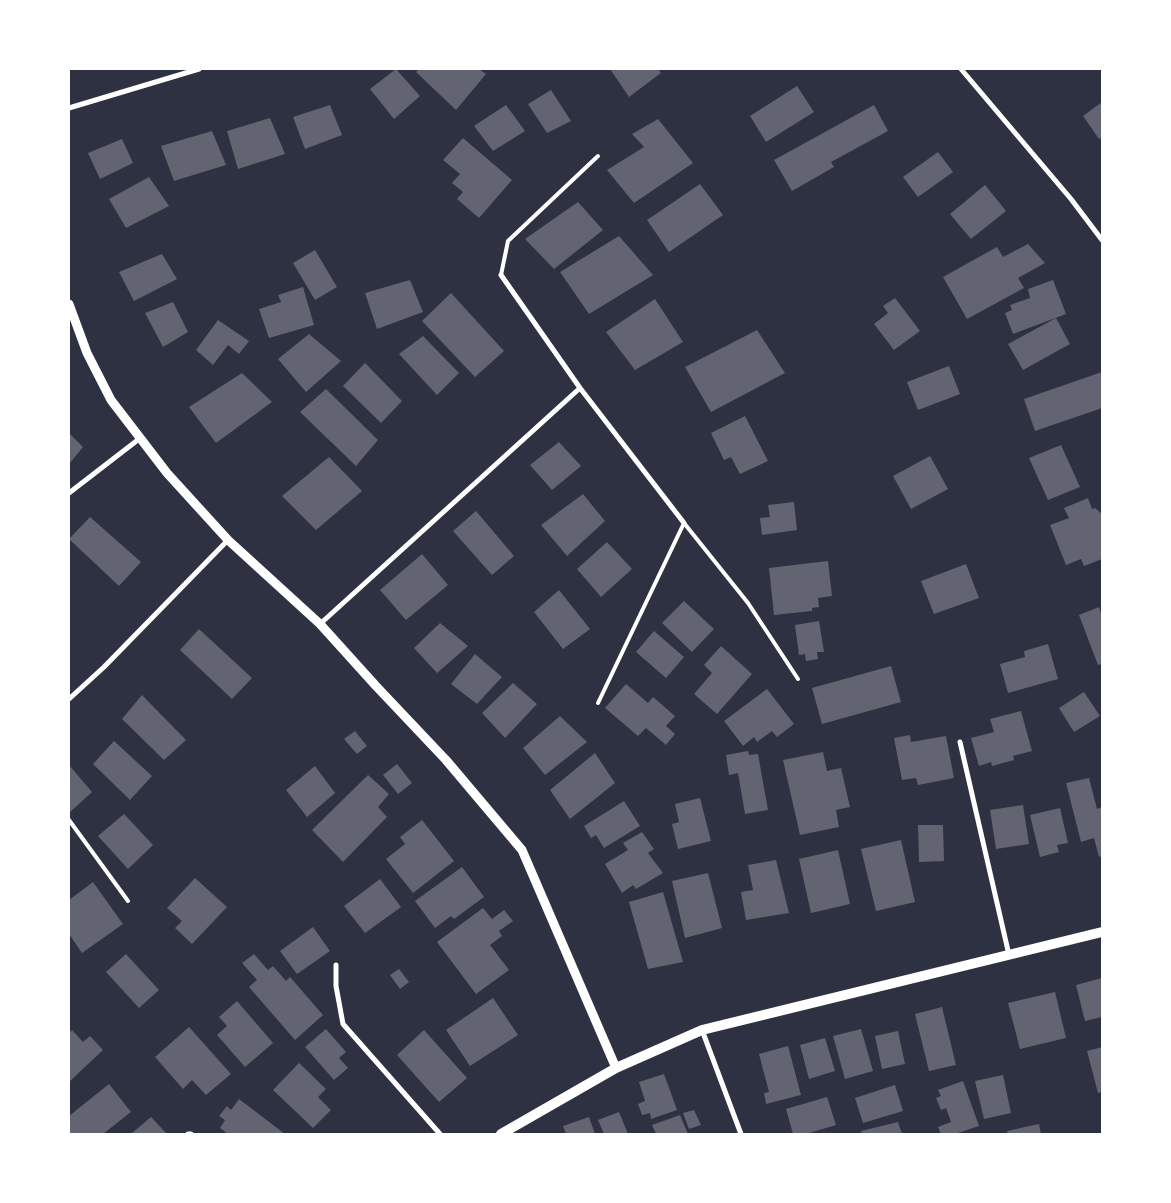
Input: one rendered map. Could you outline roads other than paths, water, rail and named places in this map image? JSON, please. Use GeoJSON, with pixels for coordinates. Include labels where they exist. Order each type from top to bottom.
{"type":"FeatureCollection","features":[{"type":"Feature","properties":{"kind":"main road"},"geometry":{"type":"LineString","coordinates":[[501,1134],[616,1068],[702,1030],[1102,932]]}},
{"type":"Feature","properties":{"kind":"street"},"geometry":{"type":"LineString","coordinates":[[69,108],[200,69]]}},
{"type":"Feature","properties":{"kind":"street"},"geometry":{"type":"LineString","coordinates":[[961,69],[1071,199],[1102,240]]}},
{"type":"Feature","properties":{"kind":"street"},"geometry":{"type":"LineString","coordinates":[[501,275],[580,388],[684,523]]}},
{"type":"Feature","properties":{"kind":"street"},"geometry":{"type":"LineString","coordinates":[[69,304],[87,353],[107,392],[139,439],[167,473],[228,540],[320,624],[446,760],[522,850],[616,1068]]}},
{"type":"Feature","properties":{"kind":"street"},"geometry":{"type":"LineString","coordinates":[[320,624],[580,388]]}},
{"type":"Feature","properties":{"kind":"street"},"geometry":{"type":"LineString","coordinates":[[69,493],[139,439]]}},
{"type":"Feature","properties":{"kind":"street"},"geometry":{"type":"LineString","coordinates":[[69,699],[104,667],[228,540]]}},
{"type":"Feature","properties":{"kind":"street"},"geometry":{"type":"LineString","coordinates":[[960,742],[1009,955]]}},
{"type":"Feature","properties":{"kind":"street"},"geometry":{"type":"LineString","coordinates":[[336,965],[336,986],[343,1024],[440,1134]]}},
{"type":"Feature","properties":{"kind":"street"},"geometry":{"type":"LineString","coordinates":[[702,1030],[741,1134]]}},
{"type":"Feature","properties":{"kind":"lane"},"geometry":{"type":"LineString","coordinates":[[501,275],[508,240],[598,156]]}},
{"type":"Feature","properties":{"kind":"lane"},"geometry":{"type":"LineString","coordinates":[[598,703],[684,523],[748,603],[798,679]]}},
{"type":"Feature","properties":{"kind":"lane"},"geometry":{"type":"LineString","coordinates":[[69,820],[128,901]]}}]}
